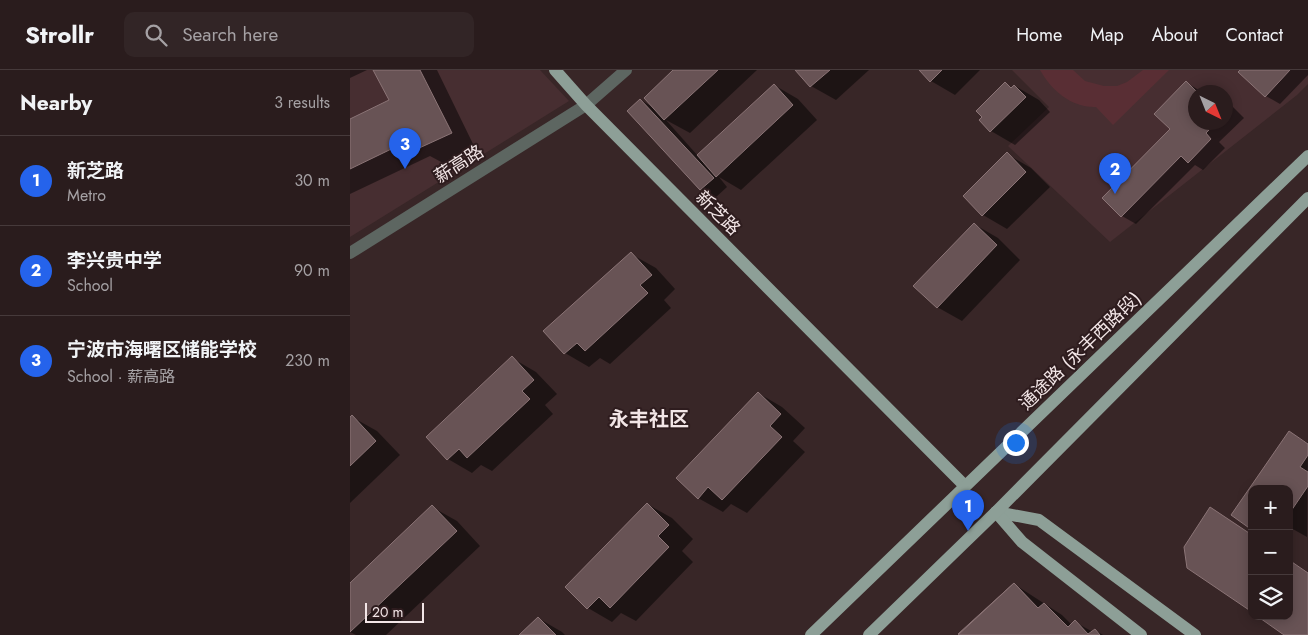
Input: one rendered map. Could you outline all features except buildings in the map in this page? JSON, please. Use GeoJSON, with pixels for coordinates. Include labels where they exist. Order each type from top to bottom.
{"type":"FeatureCollection","features":[{"type":"Feature","properties":{"kind":"main road","name":"新芝路"},"geometry":{"type":"LineString","coordinates":[[555,70],[586,105],[965,486]]}},
{"type":"Feature","properties":{"kind":"main road","name":"通途路 (永丰西路段)"},"geometry":{"type":"LineString","coordinates":[[812,635],[1308,156]]}},
{"type":"Feature","properties":{"kind":"main road"},"geometry":{"type":"LineString","coordinates":[[869,635],[996,512],[1308,198]]}},
{"type":"Feature","properties":{"kind":"main road"},"geometry":{"type":"LineString","coordinates":[[996,512],[1022,542],[1141,635]]}},
{"type":"Feature","properties":{"kind":"main road"},"geometry":{"type":"LineString","coordinates":[[996,512],[1039,520],[1195,635]]}},
{"type":"Feature","properties":{"kind":"street","name":"薪高路"},"geometry":{"type":"LineString","coordinates":[[350,253],[586,105],[626,70]]}},
{"type":"Feature","properties":{"kind":"shaded area"},"geometry":{"type":"Polygon","coordinates":[[[350,70],[540,70],[569,101],[350,237],[350,70]]]}},
{"type":"Feature","properties":{"kind":"shaded area"},"geometry":{"type":"Polygon","coordinates":[[[1012,70],[1308,70],[1308,84],[1297,95],[1110,242],[1008,146],[1049,107],[1012,70]]]}},
{"type":"Feature","properties":{"kind":"shaded area"},"geometry":{"type":"Polygon","coordinates":[[[1040,70],[1073,70],[1085,81],[1104,86],[1117,86],[1127,82],[1143,70],[1169,70],[1113,125],[1096,107],[1079,105],[1064,97],[1050,85],[1040,70]]]}},
{"type":"Feature","properties":{"kind":"place","name":"宁波市海曙区储能学校"},"geometry":{"type":"Point","coordinates":[405,169]}},
{"type":"Feature","properties":{"kind":"place","name":"李兴贵中学"},"geometry":{"type":"Point","coordinates":[1115,194]}},
{"type":"Feature","properties":{"kind":"place","name":"新芝路"},"geometry":{"type":"Point","coordinates":[968,531]}},
{"type":"Feature","properties":{"kind":"district","name":"永丰社区"},"geometry":{"type":"Point","coordinates":[649,419]}}]}
